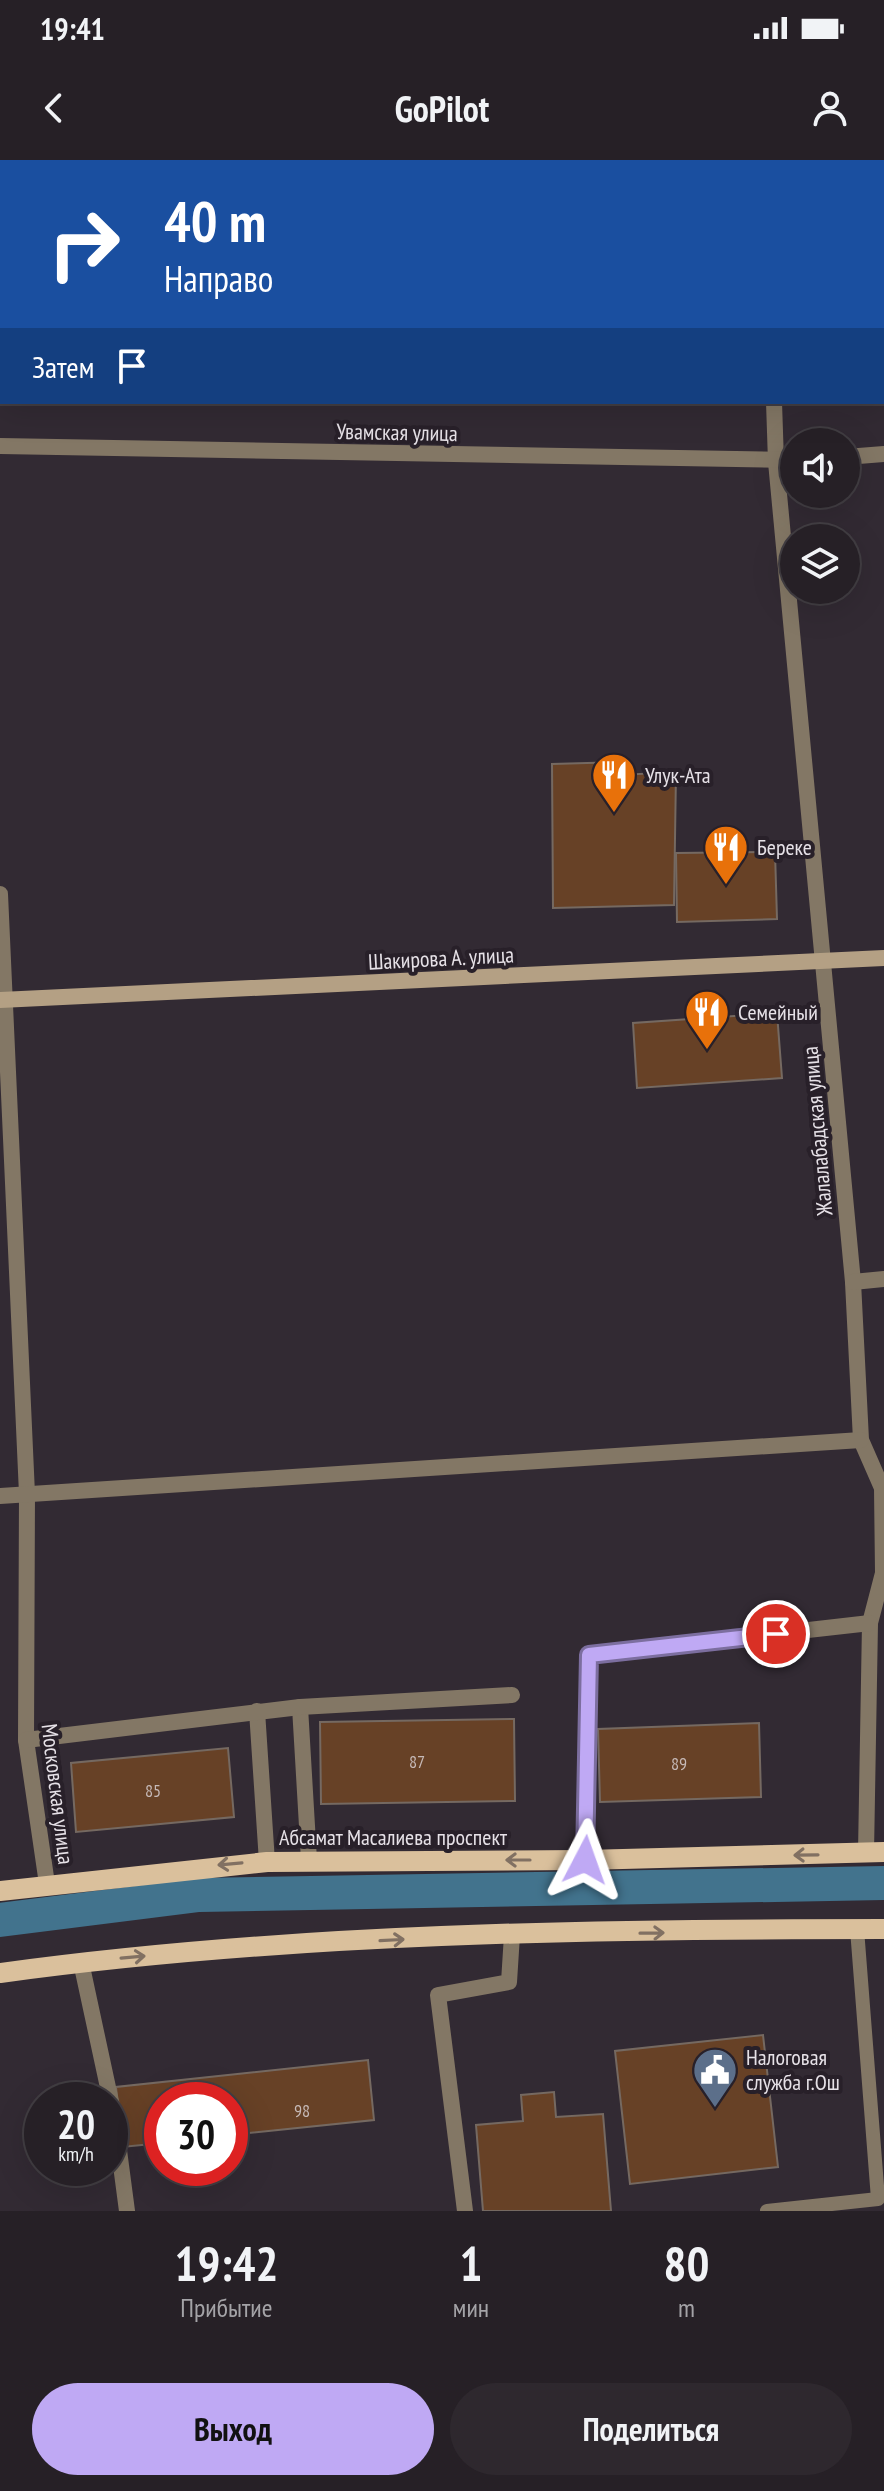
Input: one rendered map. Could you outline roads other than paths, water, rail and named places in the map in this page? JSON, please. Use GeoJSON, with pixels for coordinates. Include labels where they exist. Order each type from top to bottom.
{"type":"FeatureCollection","features":[{"type":"Feature","properties":{"kind":"main road","name":"Шакирова А. улица"},"geometry":{"type":"LineString","coordinates":[[2,1000],[884,958]]}},
{"type":"Feature","properties":{"kind":"main road","name":"Абсамат Масалиева проспект"},"geometry":{"type":"LineString","coordinates":[[0,1891],[309,1860],[585,1860],[875,1853]]}},
{"type":"Feature","properties":{"kind":"main road"},"geometry":{"type":"LineString","coordinates":[[0,1973],[240,1947],[512,1935],[884,1929]]}},
{"type":"Feature","properties":{"kind":"street","name":"Жалалабадская улица"},"geometry":{"type":"LineString","coordinates":[[774,404],[776,462],[853,1282],[861,1440],[882,1488],[883,1573],[875,1634],[875,1853]]}},
{"type":"Feature","properties":{"kind":"street","name":"Увамская улица"},"geometry":{"type":"LineString","coordinates":[[0,446],[780,462]]}},
{"type":"Feature","properties":{"kind":"street"},"geometry":{"type":"LineString","coordinates":[[860,456],[884,454]]}},
{"type":"Feature","properties":{"kind":"street","name":"Московская улица"},"geometry":{"type":"LineString","coordinates":[[0,894],[2,1000],[27,1494],[26,1740],[47,1884]]}},
{"type":"Feature","properties":{"kind":"street"},"geometry":{"type":"LineString","coordinates":[[853,1282],[884,1279]]}},
{"type":"Feature","properties":{"kind":"street"},"geometry":{"type":"LineString","coordinates":[[0,1496],[861,1440]]}},
{"type":"Feature","properties":{"kind":"street"},"geometry":{"type":"LineString","coordinates":[[585,1860],[589,1655],[875,1634]]}},
{"type":"Feature","properties":{"kind":"street"},"geometry":{"type":"LineString","coordinates":[[26,1740],[300,1707],[512,1695]]}},
{"type":"Feature","properties":{"kind":"street"},"geometry":{"type":"LineString","coordinates":[[300,1707],[309,1860]]}},
{"type":"Feature","properties":{"kind":"street"},"geometry":{"type":"LineString","coordinates":[[257,1711],[267,1862]]}},
{"type":"Feature","properties":{"kind":"street"},"geometry":{"type":"LineString","coordinates":[[465,2211],[438,1995],[509,1982],[512,1935]]}},
{"type":"Feature","properties":{"kind":"street"},"geometry":{"type":"LineString","coordinates":[[81,1962],[115,2120],[127,2211]]}},
{"type":"Feature","properties":{"kind":"lane"},"geometry":{"type":"LineString","coordinates":[[767,2211],[878,2199],[857,1929]]}},
{"type":"Feature","properties":{"kind":"waterway"},"geometry":{"type":"LineString","coordinates":[[0,1920],[199,1895],[884,1883]]}},
{"type":"Feature","properties":{"kind":"place","name":"Улук-Ата"},"geometry":{"type":"Point","coordinates":[614,814]}},
{"type":"Feature","properties":{"kind":"place","name":"Береке"},"geometry":{"type":"Point","coordinates":[726,886]}},
{"type":"Feature","properties":{"kind":"place","name":"Семейный"},"geometry":{"type":"Point","coordinates":[707,1051]}},
{"type":"Feature","properties":{"kind":"place","name":"Налоговая служба г.Ош"},"geometry":{"type":"Point","coordinates":[715,2109]}}]}
